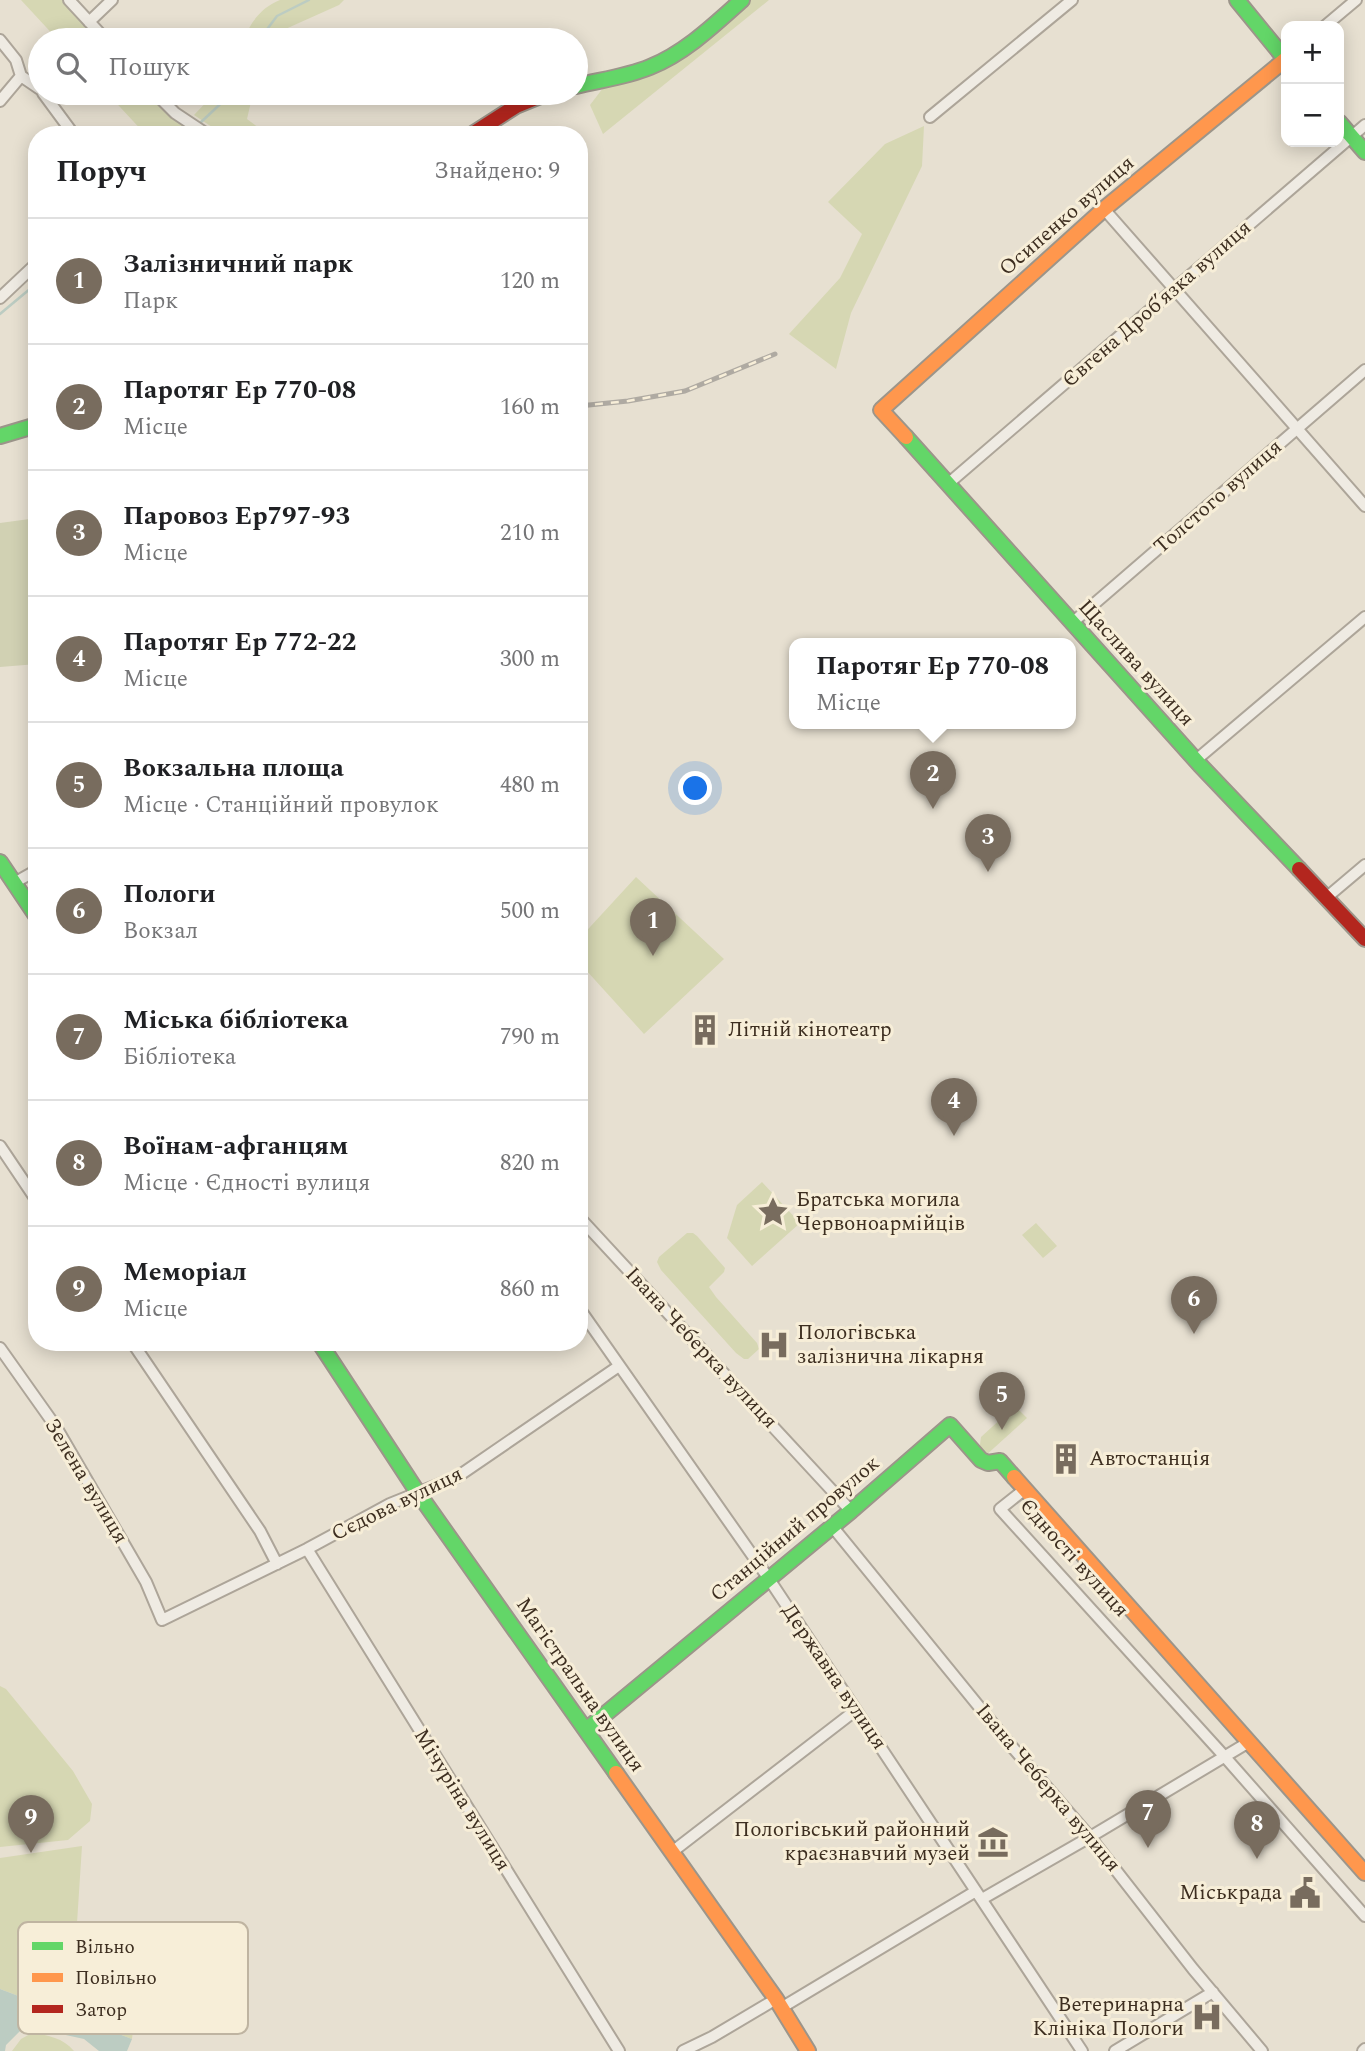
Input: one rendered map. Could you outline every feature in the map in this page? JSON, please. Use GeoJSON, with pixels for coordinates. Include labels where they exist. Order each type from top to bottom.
{"type":"FeatureCollection","features":[{"type":"Feature","properties":{"kind":"street"},"geometry":{"type":"LineString","coordinates":[[69,0],[95,28]]}},
{"type":"Feature","properties":{"kind":"street"},"geometry":{"type":"LineString","coordinates":[[89,22],[112,0]]}},
{"type":"Feature","properties":{"kind":"street"},"geometry":{"type":"LineString","coordinates":[[588,83],[630,74],[663,61],[742,0]]}},
{"type":"Feature","properties":{"kind":"street"},"geometry":{"type":"LineString","coordinates":[[930,117],[1072,0]]}},
{"type":"Feature","properties":{"kind":"street"},"geometry":{"type":"LineString","coordinates":[[1237,0],[1281,53]]}},
{"type":"Feature","properties":{"kind":"street"},"geometry":{"type":"LineString","coordinates":[[1331,21],[1356,0]]}},
{"type":"Feature","properties":{"kind":"street"},"geometry":{"type":"LineString","coordinates":[[0,40],[16,61],[21,76],[28,81]]}},
{"type":"Feature","properties":{"kind":"street","name":"Осипенко вулиця"},"geometry":{"type":"LineString","coordinates":[[881,410],[1104,209],[1281,63]]}},
{"type":"Feature","properties":{"kind":"street"},"geometry":{"type":"LineString","coordinates":[[0,101],[21,76]]}},
{"type":"Feature","properties":{"kind":"street"},"geometry":{"type":"LineString","coordinates":[[52,105],[67,126]]}},
{"type":"Feature","properties":{"kind":"street"},"geometry":{"type":"LineString","coordinates":[[167,105],[194,126]]}},
{"type":"Feature","properties":{"kind":"street"},"geometry":{"type":"LineString","coordinates":[[485,126],[518,105]]}},
{"type":"Feature","properties":{"kind":"street","name":"Євгена Дроб’язка вулиця"},"geometry":{"type":"LineString","coordinates":[[949,483],[1365,125]]}},
{"type":"Feature","properties":{"kind":"street"},"geometry":{"type":"LineString","coordinates":[[1344,128],[1365,152]]}},
{"type":"Feature","properties":{"kind":"street"},"geometry":{"type":"LineString","coordinates":[[1104,209],[1365,506]]}},
{"type":"Feature","properties":{"kind":"street"},"geometry":{"type":"LineString","coordinates":[[0,298],[28,272]]}},
{"type":"Feature","properties":{"kind":"street","name":"Толстого вулиця"},"geometry":{"type":"LineString","coordinates":[[1072,623],[1365,370]]}},
{"type":"Feature","properties":{"kind":"street","name":"Щаслива вулиця"},"geometry":{"type":"LineString","coordinates":[[881,410],[1196,760],[1365,939]]}},
{"type":"Feature","properties":{"kind":"street"},"geometry":{"type":"LineString","coordinates":[[0,436],[28,428]]}},
{"type":"Feature","properties":{"kind":"street"},"geometry":{"type":"LineString","coordinates":[[1196,760],[1365,617]]}},
{"type":"Feature","properties":{"kind":"street"},"geometry":{"type":"LineString","coordinates":[[0,862],[28,904]]}},
{"type":"Feature","properties":{"kind":"street"},"geometry":{"type":"LineString","coordinates":[[1326,898],[1365,865]]}},
{"type":"Feature","properties":{"kind":"street"},"geometry":{"type":"LineString","coordinates":[[14,883],[28,875]]}},
{"type":"Feature","properties":{"kind":"street"},"geometry":{"type":"LineString","coordinates":[[0,1146],[28,1188]]}},
{"type":"Feature","properties":{"kind":"street","name":"Івана Чеберка вулиця"},"geometry":{"type":"LineString","coordinates":[[588,1227],[851,1511]]}},
{"type":"Feature","properties":{"kind":"street","name":"Державна вулиця"},"geometry":{"type":"LineString","coordinates":[[588,1321],[769,1578],[1082,2051]]}},
{"type":"Feature","properties":{"kind":"street","name":"Зелена вулиця"},"geometry":{"type":"LineString","coordinates":[[0,1348],[56,1427],[146,1582],[162,1620]]}},
{"type":"Feature","properties":{"kind":"street"},"geometry":{"type":"LineString","coordinates":[[138,1351],[260,1531],[277,1563]]}},
{"type":"Feature","properties":{"kind":"street","name":"Магістральна вулиця"},"geometry":{"type":"LineString","coordinates":[[324,1351],[418,1493],[779,2004],[808,2051]]}},
{"type":"Feature","properties":{"kind":"street","name":"Сєдова вулиця"},"geometry":{"type":"LineString","coordinates":[[162,1620],[307,1549],[390,1504],[457,1478],[619,1366]]}},
{"type":"Feature","properties":{"kind":"street","name":"Станційний провулок"},"geometry":{"type":"LineString","coordinates":[[586,1730],[851,1511],[950,1425],[981,1460],[988,1463],[1000,1461],[1024,1489]]}},
{"type":"Feature","properties":{"kind":"street","name":"Єдності вулиця"},"geometry":{"type":"LineString","coordinates":[[1365,1873],[1024,1489],[1000,1509],[1365,1916]]}},
{"type":"Feature","properties":{"kind":"street","name":"Івана Чеберка вулиця"},"geometry":{"type":"LineString","coordinates":[[832,1526],[1024,1762],[1090,1837],[1262,2051]]}},
{"type":"Feature","properties":{"kind":"street","name":"Мічуріна вулиця"},"geometry":{"type":"LineString","coordinates":[[307,1549],[619,2051]]}},
{"type":"Feature","properties":{"kind":"street"},"geometry":{"type":"LineString","coordinates":[[671,1852],[856,1710]]}},
{"type":"Feature","properties":{"kind":"street"},"geometry":{"type":"LineString","coordinates":[[683,2051],[779,2004],[1090,1837],[1250,1742]]}},
{"type":"Feature","properties":{"kind":"street"},"geometry":{"type":"LineString","coordinates":[[1115,2051],[1213,1992]]}},
{"type":"Feature","properties":{"kind":"green space"},"geometry":{"type":"Polygon","coordinates":[[[21,0],[64,0],[89,28],[47,28],[21,0]]]}},
{"type":"Feature","properties":{"kind":"green space"},"geometry":{"type":"Polygon","coordinates":[[[280,0],[344,0],[339,5],[288,28],[250,28],[268,7],[280,0]]]}},
{"type":"Feature","properties":{"kind":"green space"},"geometry":{"type":"Polygon","coordinates":[[[750,0],[769,0],[603,134],[590,105],[603,88],[660,70],[682,57],[750,0]]]}},
{"type":"Feature","properties":{"kind":"green space"},"geometry":{"type":"Polygon","coordinates":[[[118,105],[160,105],[185,126],[138,126],[118,105]]]}},
{"type":"Feature","properties":{"kind":"green space"},"geometry":{"type":"Polygon","coordinates":[[[204,105],[250,105],[247,119],[256,126],[210,126],[194,115],[204,105]]]}},
{"type":"Feature","properties":{"kind":"green space"},"geometry":{"type":"Polygon","coordinates":[[[924,126],[922,166],[851,313],[836,369],[789,334],[840,278],[862,234],[828,202],[885,144],[924,126]]]}},
{"type":"Feature","properties":{"kind":"green space"},"geometry":{"type":"Polygon","coordinates":[[[28,519],[28,665],[0,667],[0,523],[28,519]]]}},
{"type":"Feature","properties":{"kind":"green space"},"geometry":{"type":"Polygon","coordinates":[[[636,877],[724,959],[644,1034],[588,972],[588,929],[636,877]]]}},
{"type":"Feature","properties":{"kind":"green space"},"geometry":{"type":"Polygon","coordinates":[[[762,1182],[800,1223],[752,1266],[727,1238],[737,1205],[762,1182]]]}},
{"type":"Feature","properties":{"kind":"green space"},"geometry":{"type":"Polygon","coordinates":[[[1036,1223],[1057,1246],[1043,1258],[1022,1235],[1036,1223]]]}},
{"type":"Feature","properties":{"kind":"green space"},"geometry":{"type":"Polygon","coordinates":[[[687,1233],[697,1236],[725,1268],[709,1287],[757,1343],[759,1349],[748,1359],[736,1353],[661,1270],[657,1262],[659,1257],[687,1233]]]}},
{"type":"Feature","properties":{"kind":"green space"},"geometry":{"type":"Polygon","coordinates":[[[1015,1406],[1027,1418],[984,1457],[979,1452],[981,1437],[1015,1406]]]}},
{"type":"Feature","properties":{"kind":"green space"},"geometry":{"type":"Polygon","coordinates":[[[0,1686],[6,1689],[73,1771],[92,1804],[90,1821],[68,1840],[0,1847],[0,1686]]]}},
{"type":"Feature","properties":{"kind":"green space"},"geometry":{"type":"Polygon","coordinates":[[[82,1846],[77,1922],[18,1922],[18,1996],[0,1989],[0,1858],[82,1846]]]}},
{"type":"Feature","properties":{"kind":"green space"},"geometry":{"type":"Polygon","coordinates":[[[30,2034],[44,2035],[65,2043],[74,2051],[12,2051],[21,2039],[30,2034]]]}},
{"type":"Feature","properties":{"kind":"green space"},"geometry":{"type":"Polygon","coordinates":[[[119,2034],[133,2034],[132,2039],[119,2034]]]}},
{"type":"Feature","properties":{"kind":"shaded area"},"geometry":{"type":"Polygon","coordinates":[[[0,1989],[18,1996],[18,2033],[6,2045],[5,2051],[0,2051],[0,1989]]]}},
{"type":"Feature","properties":{"kind":"shaded area"},"geometry":{"type":"Polygon","coordinates":[[[61,2034],[119,2034],[132,2039],[127,2051],[99,2051],[84,2039],[61,2034]]]}},
{"type":"Feature","properties":{"kind":"waterway"},"geometry":{"type":"LineString","coordinates":[[268,28],[277,16],[309,0]]}},
{"type":"Feature","properties":{"kind":"waterway"},"geometry":{"type":"LineString","coordinates":[[199,124],[219,105]]}},
{"type":"Feature","properties":{"kind":"waterway"},"geometry":{"type":"LineString","coordinates":[[0,314],[28,291]]}},
{"type":"Feature","properties":{"kind":"railway"},"geometry":{"type":"LineString","coordinates":[[588,405],[685,391],[775,354]]}},
{"type":"Feature","properties":{"kind":"traffic: fast"},"geometry":{"type":"LineString","coordinates":[[588,83],[632,73],[663,61],[699,38],[742,0]]}},
{"type":"Feature","properties":{"kind":"traffic: fast"},"geometry":{"type":"LineString","coordinates":[[1237,0],[1281,54]]}},
{"type":"Feature","properties":{"kind":"traffic: fast"},"geometry":{"type":"LineString","coordinates":[[1344,128],[1365,152]]}},
{"type":"Feature","properties":{"kind":"traffic: fast"},"geometry":{"type":"LineString","coordinates":[[0,436],[28,428]]}},
{"type":"Feature","properties":{"kind":"traffic: fast"},"geometry":{"type":"LineString","coordinates":[[906,437],[1200,765],[1299,869]]}},
{"type":"Feature","properties":{"kind":"traffic: fast"},"geometry":{"type":"LineString","coordinates":[[0,862],[28,904]]}},
{"type":"Feature","properties":{"kind":"traffic: fast"},"geometry":{"type":"LineString","coordinates":[[325,1351],[418,1493],[616,1773]]}},
{"type":"Feature","properties":{"kind":"traffic: fast"},"geometry":{"type":"LineString","coordinates":[[586,1730],[851,1511],[950,1425],[981,1460],[988,1463],[1000,1461],[1014,1477]]}},
{"type":"Feature","properties":{"kind":"traffic: slow"},"geometry":{"type":"LineString","coordinates":[[906,437],[881,410],[1104,209],[1281,63]]}},
{"type":"Feature","properties":{"kind":"traffic: slow"},"geometry":{"type":"LineString","coordinates":[[1014,1477],[1365,1873]]}},
{"type":"Feature","properties":{"kind":"traffic: slow"},"geometry":{"type":"LineString","coordinates":[[616,1773],[776,1999],[808,2051]]}},
{"type":"Feature","properties":{"kind":"traffic: jam"},"geometry":{"type":"LineString","coordinates":[[485,126],[518,105]]}},
{"type":"Feature","properties":{"kind":"traffic: jam"},"geometry":{"type":"LineString","coordinates":[[1299,869],[1365,939]]}},
{"type":"Feature","properties":{"kind":"place","name":"Паротяг Ер 770-08"},"geometry":{"type":"Point","coordinates":[933,809]}},
{"type":"Feature","properties":{"kind":"place","name":"Паровоз Ер797-93"},"geometry":{"type":"Point","coordinates":[988,872]}},
{"type":"Feature","properties":{"kind":"place","name":"Залізничний парк"},"geometry":{"type":"Point","coordinates":[653,956]}},
{"type":"Feature","properties":{"kind":"place","name":"Літній кінотеатр"},"geometry":{"type":"Point","coordinates":[705,1030]}},
{"type":"Feature","properties":{"kind":"place","name":"Паротяг Ер 772-22"},"geometry":{"type":"Point","coordinates":[954,1136]}},
{"type":"Feature","properties":{"kind":"place","name":"Братська могила Червоноармійців"},"geometry":{"type":"Point","coordinates":[773,1212]}},
{"type":"Feature","properties":{"kind":"place","name":"Пологи"},"geometry":{"type":"Point","coordinates":[1194,1334]}},
{"type":"Feature","properties":{"kind":"place","name":"Пологівська залізнична лікарня"},"geometry":{"type":"Point","coordinates":[774,1345]}},
{"type":"Feature","properties":{"kind":"place","name":"Вокзальна площа"},"geometry":{"type":"Point","coordinates":[1002,1430]}},
{"type":"Feature","properties":{"kind":"place","name":"Автостанція"},"geometry":{"type":"Point","coordinates":[1066,1459]}},
{"type":"Feature","properties":{"kind":"place","name":"Пологівський районний краєзнавчий музей"},"geometry":{"type":"Point","coordinates":[993,1842]}},
{"type":"Feature","properties":{"kind":"place","name":"Міська бібліотека"},"geometry":{"type":"Point","coordinates":[1148,1848]}},
{"type":"Feature","properties":{"kind":"place","name":"Меморіал"},"geometry":{"type":"Point","coordinates":[31,1853]}},
{"type":"Feature","properties":{"kind":"place","name":"Воїнам-афганцям"},"geometry":{"type":"Point","coordinates":[1257,1859]}},
{"type":"Feature","properties":{"kind":"place","name":"Міськрада"},"geometry":{"type":"Point","coordinates":[1305,1893]}},
{"type":"Feature","properties":{"kind":"place","name":"Ветеринарна Клініка Пологи"},"geometry":{"type":"Point","coordinates":[1207,2017]}}]}
